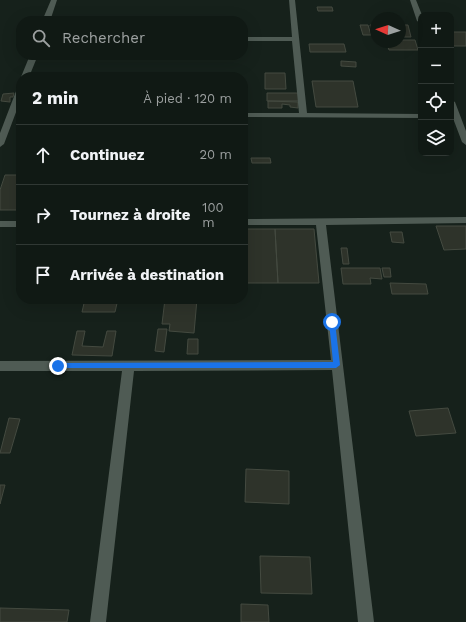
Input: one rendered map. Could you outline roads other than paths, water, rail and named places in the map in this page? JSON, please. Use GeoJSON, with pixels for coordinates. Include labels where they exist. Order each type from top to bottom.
{"type":"FeatureCollection","features":[{"type":"Feature","properties":{"kind":"street"},"geometry":{"type":"LineString","coordinates":[[48,16],[54,0]]}},
{"type":"Feature","properties":{"kind":"street"},"geometry":{"type":"LineString","coordinates":[[292,0],[303,115]]}},
{"type":"Feature","properties":{"kind":"street"},"geometry":{"type":"LineString","coordinates":[[413,0],[418,13]]}},
{"type":"Feature","properties":{"kind":"street"},"geometry":{"type":"LineString","coordinates":[[248,39],[296,39]]}},
{"type":"Feature","properties":{"kind":"street"},"geometry":{"type":"LineString","coordinates":[[27,72],[32,60]]}},
{"type":"Feature","properties":{"kind":"street"},"geometry":{"type":"LineString","coordinates":[[0,144],[16,101]]}},
{"type":"Feature","properties":{"kind":"street"},"geometry":{"type":"LineString","coordinates":[[11,114],[16,114]]}},
{"type":"Feature","properties":{"kind":"street"},"geometry":{"type":"LineString","coordinates":[[248,115],[418,116]]}},
{"type":"Feature","properties":{"kind":"street"},"geometry":{"type":"LineString","coordinates":[[454,116],[466,142]]}},
{"type":"Feature","properties":{"kind":"street"},"geometry":{"type":"LineString","coordinates":[[248,222],[466,220]]}},
{"type":"Feature","properties":{"kind":"street"},"geometry":{"type":"LineString","coordinates":[[321,222],[366,622]]}},
{"type":"Feature","properties":{"kind":"street"},"geometry":{"type":"LineString","coordinates":[[0,224],[16,224]]}},
{"type":"Feature","properties":{"kind":"street"},"geometry":{"type":"LineString","coordinates":[[98,622],[129,365]]}},
{"type":"Feature","properties":{"kind":"street"},"geometry":{"type":"LineString","coordinates":[[0,366],[336,365]]}}]}
